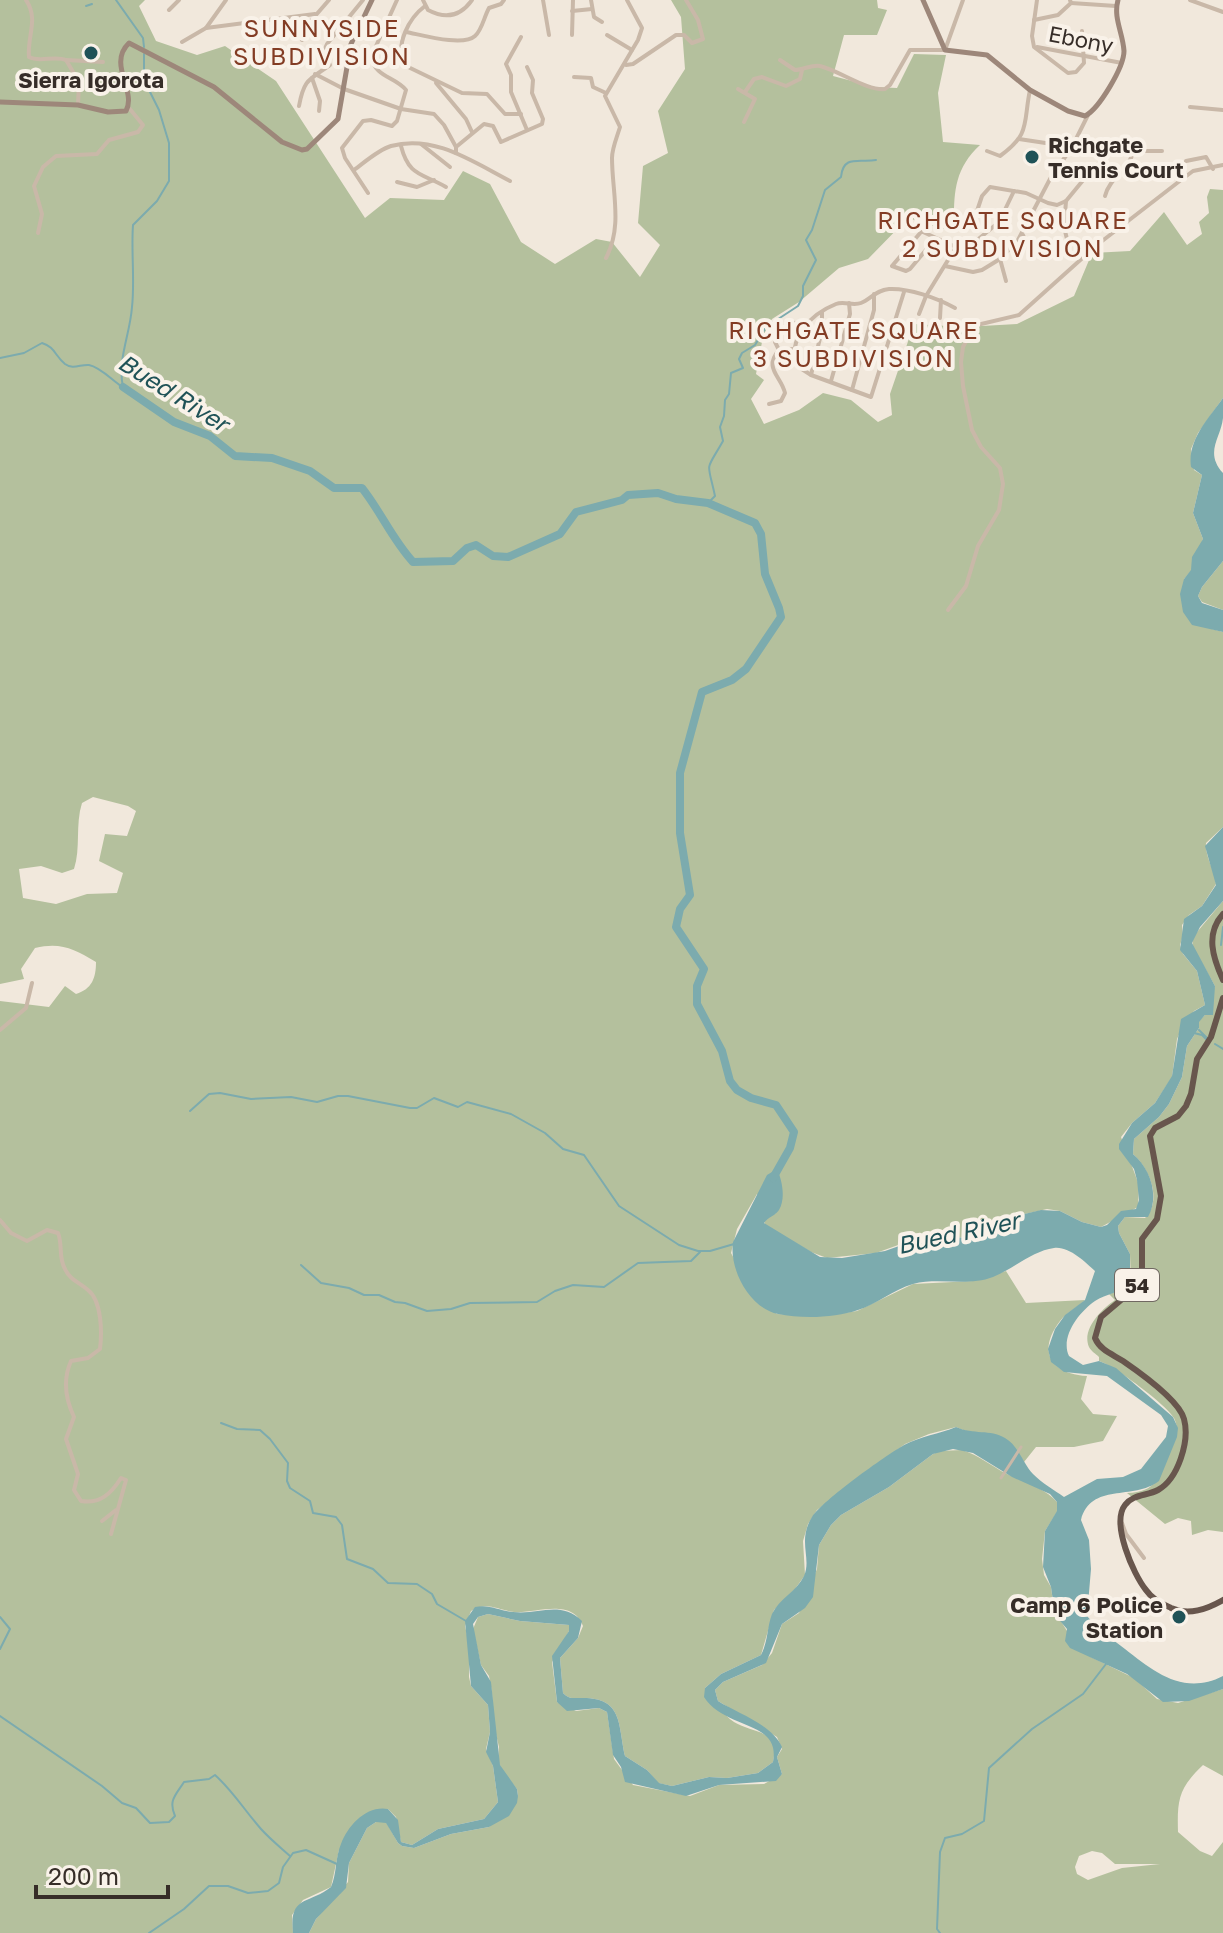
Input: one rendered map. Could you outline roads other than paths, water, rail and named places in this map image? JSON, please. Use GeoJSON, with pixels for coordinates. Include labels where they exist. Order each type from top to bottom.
{"type":"FeatureCollection","features":[{"type":"Feature","properties":{"kind":"highway"},"geometry":{"type":"LineString","coordinates":[[1223,914],[1213,928],[1211,945],[1223,980]]}},
{"type":"Feature","properties":{"kind":"highway","name":"54"},"geometry":{"type":"LineString","coordinates":[[1120,1517],[1127,1502],[1158,1490],[1170,1480],[1181,1456],[1186,1427],[1179,1407],[1122,1360],[1099,1347],[1095,1333],[1101,1317],[1134,1289],[1142,1276],[1142,1239],[1157,1219],[1161,1196],[1150,1136],[1159,1125],[1183,1110],[1191,1094],[1197,1059],[1209,1040],[1223,998]]}},
{"type":"Feature","properties":{"kind":"highway"},"geometry":{"type":"LineString","coordinates":[[1120,1517],[1121,1533],[1134,1572],[1157,1601],[1175,1610],[1190,1612],[1223,1600]]}},
{"type":"Feature","properties":{"kind":"main road"},"geometry":{"type":"LineString","coordinates":[[0,102],[78,105],[120,113],[129,108],[128,93],[121,76],[122,55],[127,43],[214,87],[282,142],[297,149],[307,149],[336,121],[351,44],[372,0]]}},
{"type":"Feature","properties":{"kind":"main road"},"geometry":{"type":"LineString","coordinates":[[923,0],[945,50],[987,55],[1030,90],[1079,115],[1088,115],[1099,102],[1122,63],[1124,50],[1117,3]]}},
{"type":"Feature","properties":{"kind":"street"},"geometry":{"type":"LineString","coordinates":[[26,0],[33,16],[29,57],[103,62]]}},
{"type":"Feature","properties":{"kind":"street"},"geometry":{"type":"LineString","coordinates":[[169,10],[179,0]]}},
{"type":"Feature","properties":{"kind":"street"},"geometry":{"type":"LineString","coordinates":[[206,28],[226,0]]}},
{"type":"Feature","properties":{"kind":"street"},"geometry":{"type":"LineString","coordinates":[[302,40],[315,14],[329,0]]}},
{"type":"Feature","properties":{"kind":"street"},"geometry":{"type":"LineString","coordinates":[[299,106],[302,88],[330,65],[324,49],[363,0]]}},
{"type":"Feature","properties":{"kind":"street"},"geometry":{"type":"LineString","coordinates":[[368,193],[345,158],[343,144],[367,120],[386,126],[395,124],[401,109],[406,90],[380,74],[371,57],[397,0]]}},
{"type":"Feature","properties":{"kind":"street"},"geometry":{"type":"LineString","coordinates":[[472,0],[462,12],[450,16],[437,15],[424,3],[411,19],[400,50],[404,65],[466,94],[487,94],[505,114],[521,114]]}},
{"type":"Feature","properties":{"kind":"street"},"geometry":{"type":"LineString","coordinates":[[406,32],[456,41],[471,39],[489,8],[504,0]]}},
{"type":"Feature","properties":{"kind":"street"},"geometry":{"type":"LineString","coordinates":[[543,0],[549,35]]}},
{"type":"Feature","properties":{"kind":"street"},"geometry":{"type":"LineString","coordinates":[[572,35],[573,0]]}},
{"type":"Feature","properties":{"kind":"street"},"geometry":{"type":"LineString","coordinates":[[591,0],[594,17],[602,22]]}},
{"type":"Feature","properties":{"kind":"street"},"geometry":{"type":"LineString","coordinates":[[606,258],[616,222],[612,154],[620,127],[608,105],[606,93],[625,65],[642,28],[627,0]]}},
{"type":"Feature","properties":{"kind":"street"},"geometry":{"type":"LineString","coordinates":[[625,65],[639,60],[676,35],[684,35],[692,43],[703,39],[698,20],[686,0]]}},
{"type":"Feature","properties":{"kind":"street"},"geometry":{"type":"LineString","coordinates":[[780,60],[786,67],[802,70],[820,66],[853,77],[865,86],[883,89],[890,85],[910,50],[945,50],[963,0]]}},
{"type":"Feature","properties":{"kind":"street"},"geometry":{"type":"LineString","coordinates":[[1037,0],[1034,47],[1070,74],[1083,65],[1082,31]]}},
{"type":"Feature","properties":{"kind":"street"},"geometry":{"type":"LineString","coordinates":[[1190,0],[1223,12]]}},
{"type":"Feature","properties":{"kind":"street"},"geometry":{"type":"LineString","coordinates":[[1034,20],[1058,15],[1070,2],[1117,3]]}},
{"type":"Feature","properties":{"kind":"street"},"geometry":{"type":"LineString","coordinates":[[572,11],[592,9]]}},
{"type":"Feature","properties":{"kind":"street"},"geometry":{"type":"LineString","coordinates":[[182,42],[206,28],[315,14]]}},
{"type":"Feature","properties":{"kind":"street"},"geometry":{"type":"LineString","coordinates":[[607,35],[639,60]]}},
{"type":"Feature","properties":{"kind":"street"},"geometry":{"type":"LineString","coordinates":[[521,37],[506,64],[511,75],[511,92],[527,130]]}},
{"type":"Feature","properties":{"kind":"street","name":"Ebony"},"geometry":{"type":"LineString","coordinates":[[1034,47],[1122,63]]}},
{"type":"Feature","properties":{"kind":"street"},"geometry":{"type":"LineString","coordinates":[[66,60],[79,82],[78,105]]}},
{"type":"Feature","properties":{"kind":"street"},"geometry":{"type":"LineString","coordinates":[[456,150],[484,124],[490,123],[501,142],[542,124],[543,119],[532,93],[533,80],[527,67]]}},
{"type":"Feature","properties":{"kind":"street"},"geometry":{"type":"LineString","coordinates":[[745,92],[754,79],[762,77],[786,86],[800,79],[802,70]]}},
{"type":"Feature","properties":{"kind":"street"},"geometry":{"type":"LineString","coordinates":[[314,76],[401,109],[434,114],[444,125],[456,150]]}},
{"type":"Feature","properties":{"kind":"street"},"geometry":{"type":"LineString","coordinates":[[314,76],[320,101],[319,111]]}},
{"type":"Feature","properties":{"kind":"street"},"geometry":{"type":"LineString","coordinates":[[574,77],[591,78],[593,87],[606,93]]}},
{"type":"Feature","properties":{"kind":"street"},"geometry":{"type":"LineString","coordinates":[[433,79],[466,119],[472,132]]}},
{"type":"Feature","properties":{"kind":"street"},"geometry":{"type":"LineString","coordinates":[[738,89],[753,96],[755,101],[744,122]]}},
{"type":"Feature","properties":{"kind":"street"},"geometry":{"type":"LineString","coordinates":[[987,151],[1000,156],[1019,139],[1025,129],[1030,90]]}},
{"type":"Feature","properties":{"kind":"street"},"geometry":{"type":"LineString","coordinates":[[1190,107],[1223,110]]}},
{"type":"Feature","properties":{"kind":"street"},"geometry":{"type":"LineString","coordinates":[[38,233],[42,214],[34,186],[43,167],[56,156],[94,155],[109,140],[138,132],[143,125],[129,108]]}},
{"type":"Feature","properties":{"kind":"street"},"geometry":{"type":"LineString","coordinates":[[945,266],[973,272],[982,270],[1000,259],[1023,235],[1050,179],[1072,147],[1088,115]]}},
{"type":"Feature","properties":{"kind":"street"},"geometry":{"type":"LineString","coordinates":[[1019,139],[1072,147]]}},
{"type":"Feature","properties":{"kind":"street"},"geometry":{"type":"LineString","coordinates":[[354,170],[387,148],[421,144],[456,150],[510,181]]}},
{"type":"Feature","properties":{"kind":"street"},"geometry":{"type":"LineString","coordinates":[[421,144],[450,167]]}},
{"type":"Feature","properties":{"kind":"street"},"geometry":{"type":"LineString","coordinates":[[400,146],[405,162],[416,174],[446,187]]}},
{"type":"Feature","properties":{"kind":"street"},"geometry":{"type":"LineString","coordinates":[[974,220],[987,188],[1014,190],[1053,205],[1066,201],[1109,153],[1120,149],[1162,151]]}},
{"type":"Feature","properties":{"kind":"street"},"geometry":{"type":"LineString","coordinates":[[1105,196],[1109,184],[1131,161],[1133,150]]}},
{"type":"Feature","properties":{"kind":"street"},"geometry":{"type":"LineString","coordinates":[[1186,161],[1206,157],[1213,169]]}},
{"type":"Feature","properties":{"kind":"street"},"geometry":{"type":"LineString","coordinates":[[948,610],[966,586],[978,546],[999,510],[1003,484],[998,463],[981,447],[972,430],[961,362],[969,335],[977,325],[1019,315],[1097,245],[1193,171],[1223,165]]}},
{"type":"Feature","properties":{"kind":"street"},"geometry":{"type":"LineString","coordinates":[[397,182],[417,187],[434,180]]}},
{"type":"Feature","properties":{"kind":"street"},"geometry":{"type":"LineString","coordinates":[[936,238],[910,269],[906,271],[892,266],[919,233],[936,238],[956,247],[970,246],[998,224],[1014,190]]}},
{"type":"Feature","properties":{"kind":"street"},"geometry":{"type":"LineString","coordinates":[[1066,201],[1064,227],[1067,239]]}},
{"type":"Feature","properties":{"kind":"street"},"geometry":{"type":"LineString","coordinates":[[1023,235],[1030,252]]}},
{"type":"Feature","properties":{"kind":"street"},"geometry":{"type":"LineString","coordinates":[[919,314],[926,296],[956,247]]}},
{"type":"Feature","properties":{"kind":"street"},"geometry":{"type":"LineString","coordinates":[[1000,259],[1006,281]]}},
{"type":"Feature","properties":{"kind":"street"},"geometry":{"type":"LineString","coordinates":[[904,292],[871,397],[811,375],[797,366],[794,349],[804,324],[838,303],[860,303],[874,294],[892,289],[941,300],[955,308]]}},
{"type":"Feature","properties":{"kind":"street"},"geometry":{"type":"LineString","coordinates":[[852,390],[874,310],[874,294]]}},
{"type":"Feature","properties":{"kind":"street"},"geometry":{"type":"LineString","coordinates":[[940,318],[941,300]]}},
{"type":"Feature","properties":{"kind":"street"},"geometry":{"type":"LineString","coordinates":[[831,381],[850,314],[849,303]]}},
{"type":"Feature","properties":{"kind":"street"},"geometry":{"type":"LineString","coordinates":[[811,375],[822,330],[822,312]]}},
{"type":"Feature","properties":{"kind":"street"},"geometry":{"type":"LineString","coordinates":[[787,322],[804,324]]}},
{"type":"Feature","properties":{"kind":"street"},"geometry":{"type":"LineString","coordinates":[[775,342],[779,350]]}},
{"type":"Feature","properties":{"kind":"street"},"geometry":{"type":"LineString","coordinates":[[769,404],[781,401],[785,393],[771,368],[772,359],[779,350],[794,349]]}},
{"type":"Feature","properties":{"kind":"street"},"geometry":{"type":"LineString","coordinates":[[0,1030],[28,1005],[32,983]]}},
{"type":"Feature","properties":{"kind":"street"},"geometry":{"type":"LineString","coordinates":[[0,1220],[11,1233],[27,1241],[47,1230],[58,1233],[64,1268],[74,1281],[93,1294],[97,1303],[100,1349],[88,1358],[71,1361],[68,1366],[65,1387],[74,1417],[66,1439],[78,1474],[74,1490],[81,1501],[101,1500],[121,1478],[126,1480],[111,1534]]}},
{"type":"Feature","properties":{"kind":"street"},"geometry":{"type":"LineString","coordinates":[[1001,1478],[1021,1447]]}},
{"type":"Feature","properties":{"kind":"street"},"geometry":{"type":"LineString","coordinates":[[102,1521],[116,1510]]}},
{"type":"Feature","properties":{"kind":"street"},"geometry":{"type":"LineString","coordinates":[[1120,1517],[1126,1534],[1144,1558]]}},
{"type":"Feature","properties":{"kind":"water"},"geometry":{"type":"Polygon","coordinates":[[[1223,398],[1222,425],[1214,452],[1223,473],[1223,561],[1198,596],[1202,603],[1223,610],[1223,632],[1192,625],[1183,612],[1180,594],[1184,579],[1191,570],[1192,557],[1203,539],[1193,513],[1202,475],[1191,467],[1192,448],[1200,430],[1223,398]]]}},
{"type":"Feature","properties":{"kind":"water"},"geometry":{"type":"Polygon","coordinates":[[[1223,827],[1223,901],[1200,927],[1192,943],[1215,986],[1213,1015],[1205,1015],[1199,1022],[1199,1028],[1187,1046],[1182,1077],[1169,1104],[1134,1139],[1133,1154],[1148,1175],[1153,1200],[1148,1217],[1125,1217],[1118,1226],[1130,1254],[1130,1285],[1095,1301],[1083,1312],[1069,1333],[1067,1349],[1069,1356],[1083,1365],[1099,1361],[1116,1368],[1173,1417],[1178,1428],[1159,1481],[1149,1487],[1103,1496],[1086,1508],[1081,1520],[1089,1540],[1091,1569],[1087,1616],[1110,1638],[1158,1673],[1170,1679],[1195,1683],[1209,1682],[1223,1676],[1223,1689],[1189,1701],[1163,1702],[1127,1674],[1070,1648],[1065,1641],[1067,1629],[1055,1615],[1051,1587],[1043,1567],[1045,1531],[1057,1511],[1057,1502],[1050,1494],[1012,1477],[973,1453],[953,1449],[933,1454],[889,1487],[841,1515],[831,1525],[819,1545],[813,1597],[805,1608],[782,1624],[766,1663],[723,1682],[715,1690],[718,1701],[763,1726],[777,1739],[782,1747],[777,1757],[782,1774],[776,1781],[719,1785],[686,1796],[625,1782],[621,1767],[613,1755],[607,1712],[599,1708],[567,1711],[557,1702],[552,1656],[569,1631],[569,1625],[520,1621],[488,1614],[478,1617],[473,1624],[481,1665],[491,1682],[500,1765],[517,1789],[517,1803],[509,1816],[489,1827],[451,1834],[414,1848],[402,1846],[386,1823],[376,1822],[367,1828],[349,1863],[346,1888],[316,1919],[309,1933],[293,1933],[297,1906],[331,1887],[344,1837],[366,1813],[388,1809],[398,1820],[401,1842],[412,1845],[438,1829],[484,1819],[498,1802],[493,1766],[486,1752],[490,1732],[488,1705],[471,1686],[465,1621],[475,1607],[523,1612],[566,1611],[582,1621],[578,1638],[560,1658],[563,1693],[571,1698],[595,1699],[612,1707],[619,1723],[625,1756],[647,1770],[659,1783],[672,1786],[709,1777],[727,1778],[758,1773],[773,1762],[769,1739],[713,1708],[704,1697],[705,1688],[721,1674],[761,1655],[772,1614],[804,1576],[807,1563],[805,1541],[812,1517],[841,1490],[904,1445],[956,1427],[1005,1438],[1033,1474],[1064,1497],[1097,1479],[1123,1477],[1141,1469],[1166,1437],[1168,1426],[1161,1415],[1107,1376],[1064,1372],[1051,1362],[1048,1349],[1055,1329],[1065,1315],[1085,1300],[1095,1271],[1071,1252],[1054,1248],[1030,1256],[983,1280],[913,1284],[858,1310],[808,1317],[778,1314],[758,1304],[750,1296],[734,1264],[733,1242],[767,1175],[777,1169],[782,1189],[781,1205],[764,1223],[820,1257],[842,1258],[885,1251],[930,1235],[967,1238],[994,1230],[1012,1217],[1041,1210],[1060,1211],[1101,1227],[1121,1211],[1136,1209],[1139,1200],[1137,1180],[1119,1144],[1132,1123],[1155,1103],[1172,1076],[1181,1019],[1205,1005],[1197,971],[1180,950],[1184,919],[1202,906],[1216,885],[1205,846],[1223,827]]]}},
{"type":"Feature","properties":{"kind":"waterway"},"geometry":{"type":"LineString","coordinates":[[116,0],[143,38],[144,47]]}},
{"type":"Feature","properties":{"kind":"waterway"},"geometry":{"type":"LineString","coordinates":[[86,6],[92,4]]}},
{"type":"Feature","properties":{"kind":"waterway"},"geometry":{"type":"LineString","coordinates":[[123,387],[124,347],[133,297],[133,225],[157,201],[169,181],[169,143],[159,110],[144,80],[144,54]]}},
{"type":"Feature","properties":{"kind":"waterway"},"geometry":{"type":"LineString","coordinates":[[708,503],[715,496],[709,467],[723,441],[720,427],[731,373],[743,368],[739,359],[742,353],[755,345],[766,327],[798,306],[803,296],[803,286],[816,260],[806,240],[825,190],[841,177],[842,170],[849,162],[876,160]]}},
{"type":"Feature","properties":{"kind":"waterway","name":"Bued River"},"geometry":{"type":"LineString","coordinates":[[0,358],[24,353],[42,343],[68,366],[93,366],[121,386]]}},
{"type":"Feature","properties":{"kind":"waterway","name":"Bued River"},"geometry":{"type":"LineString","coordinates":[[123,387],[174,422],[210,436],[235,456],[272,458],[310,471],[334,488],[362,488],[413,562],[453,561],[467,548],[476,545],[493,556],[508,557],[560,534],[576,512],[622,500],[628,495],[658,493],[708,503],[755,523],[761,534],[765,574],[781,617],[746,669],[732,680],[702,692],[680,773],[680,833],[690,895],[680,909],[676,927],[704,969],[697,986],[697,1004],[722,1051],[730,1081],[737,1090],[751,1098],[776,1105],[794,1132],[790,1148],[773,1178]]}},
{"type":"Feature","properties":{"kind":"waterway"},"geometry":{"type":"LineString","coordinates":[[1221,945],[1223,927]]}},
{"type":"Feature","properties":{"kind":"waterway"},"geometry":{"type":"LineString","coordinates":[[1199,1030],[1207,1038]]}},
{"type":"Feature","properties":{"kind":"waterway"},"geometry":{"type":"LineString","coordinates":[[1194,1033],[1206,1039]]}},
{"type":"Feature","properties":{"kind":"waterway"},"geometry":{"type":"LineString","coordinates":[[1215,1044],[1223,1049]]}},
{"type":"Feature","properties":{"kind":"waterway"},"geometry":{"type":"LineString","coordinates":[[190,1111],[209,1094],[220,1093],[251,1099],[291,1097],[317,1102],[348,1096],[410,1108],[417,1108],[434,1098],[458,1107],[467,1102],[511,1114],[545,1133],[563,1149],[584,1155],[619,1206],[679,1245],[710,1251],[734,1244]]}},
{"type":"Feature","properties":{"kind":"waterway"},"geometry":{"type":"LineString","coordinates":[[301,1265],[321,1283],[349,1288],[364,1295],[379,1295],[427,1311],[451,1309],[470,1303],[537,1302],[573,1285],[604,1287],[638,1263],[691,1261],[700,1252]]}},
{"type":"Feature","properties":{"kind":"waterway"},"geometry":{"type":"LineString","coordinates":[[221,1423],[237,1429],[260,1430],[270,1439],[288,1463],[287,1481],[290,1488],[310,1501],[313,1513],[336,1517],[342,1525],[347,1559],[373,1569],[388,1583],[417,1584],[432,1594],[437,1604],[466,1621]]}},
{"type":"Feature","properties":{"kind":"waterway"},"geometry":{"type":"LineString","coordinates":[[0,1617],[10,1629],[0,1649]]}},
{"type":"Feature","properties":{"kind":"waterway"},"geometry":{"type":"LineString","coordinates":[[940,1933],[937,1929],[940,1852],[945,1838],[962,1834],[984,1821],[989,1768],[1032,1729],[1083,1694],[1106,1664]]}},
{"type":"Feature","properties":{"kind":"waterway"},"geometry":{"type":"LineString","coordinates":[[0,1716],[122,1803],[136,1808],[150,1823],[169,1822],[175,1816],[173,1802],[184,1782],[209,1779],[215,1775],[261,1829],[290,1856]]}},
{"type":"Feature","properties":{"kind":"waterway"},"geometry":{"type":"LineString","coordinates":[[149,1933],[184,1909],[209,1886],[228,1886],[248,1893],[268,1891],[279,1883],[283,1867],[293,1853],[306,1850],[337,1864]]}},
{"type":"Feature","properties":{"kind":"place","name":"Sierra Igorota"},"geometry":{"type":"Point","coordinates":[91,53]}},
{"type":"Feature","properties":{"kind":"place","name":"Richgate Tennis Court"},"geometry":{"type":"Point","coordinates":[1032,157]}},
{"type":"Feature","properties":{"kind":"place","name":"Camp 6 Police Station"},"geometry":{"type":"Point","coordinates":[1179,1617]}},
{"type":"Feature","properties":{"kind":"district","name":"SUNNYSIDE SUBDIVISION"},"geometry":{"type":"Point","coordinates":[322,41]}},
{"type":"Feature","properties":{"kind":"district","name":"RICHGATE SQUARE 2 SUBDIVISION"},"geometry":{"type":"Point","coordinates":[1003,233]}},
{"type":"Feature","properties":{"kind":"district","name":"RICHGATE SQUARE 3 SUBDIVISION"},"geometry":{"type":"Point","coordinates":[854,343]}}]}
